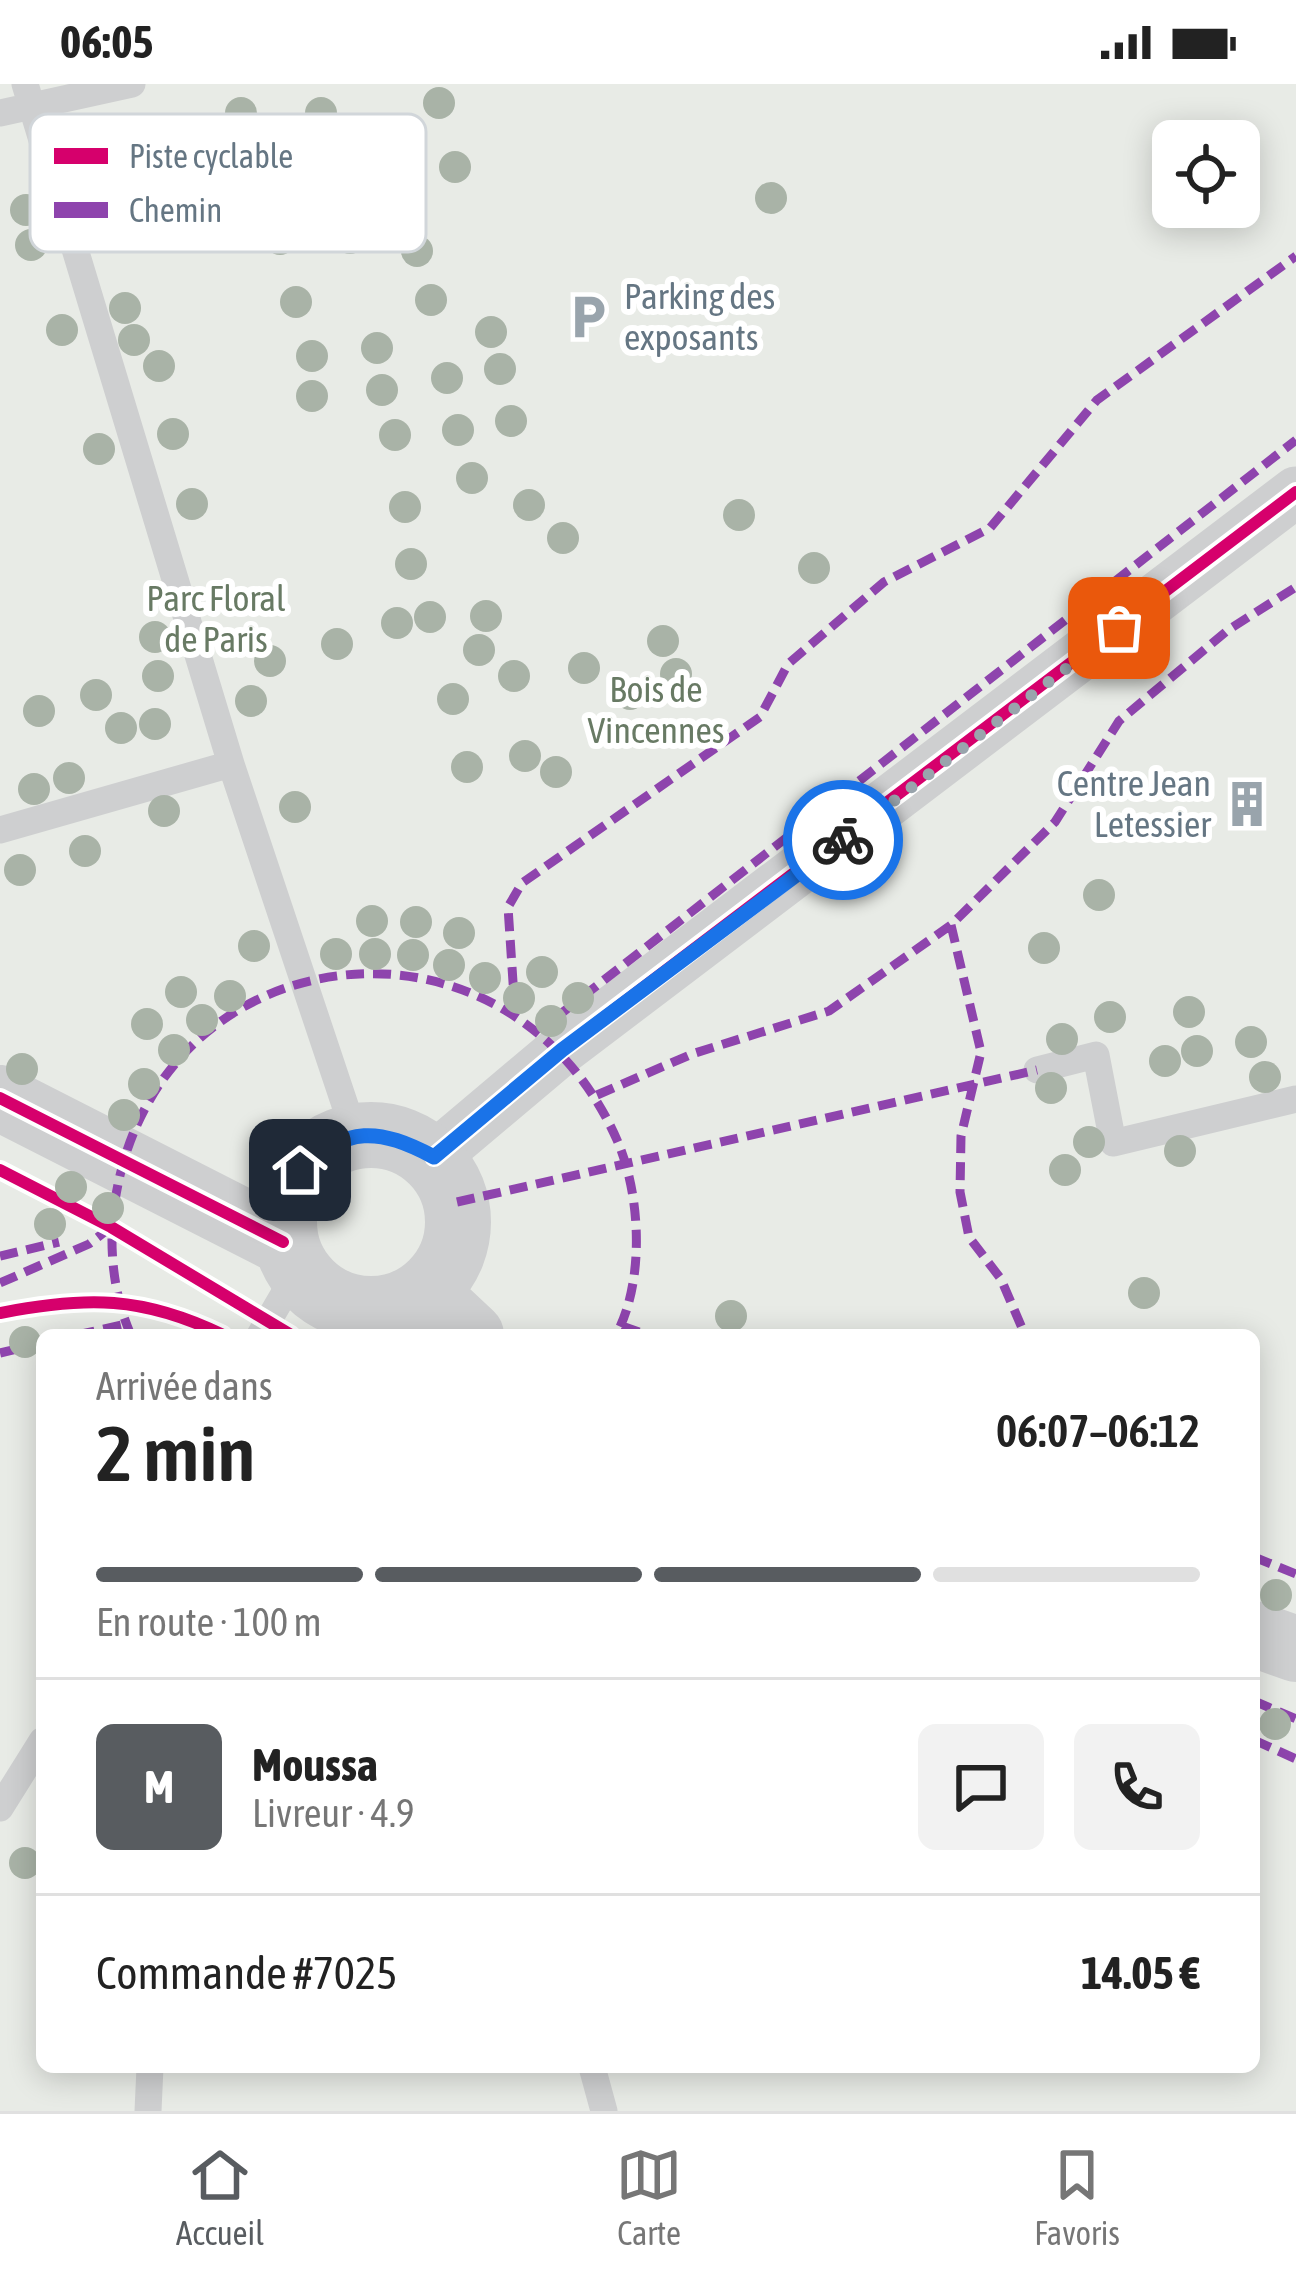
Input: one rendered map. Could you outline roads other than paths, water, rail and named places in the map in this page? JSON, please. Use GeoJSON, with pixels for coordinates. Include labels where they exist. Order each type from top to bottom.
{"type":"FeatureCollection","features":[{"type":"Feature","properties":{"kind":"street"},"geometry":{"type":"LineString","coordinates":[[434,1157],[562,1050],[1296,492]]}},
{"type":"Feature","properties":{"kind":"street"},"geometry":{"type":"LineString","coordinates":[[0,1098],[291,1256],[324,1297],[359,1309],[396,1306],[448,1314],[456,1232],[454,1191],[434,1157],[398,1138],[355,1135],[323,1148],[300,1170],[287,1198],[291,1256]]}},
{"type":"Feature","properties":{"kind":"street"},"geometry":{"type":"LineString","coordinates":[[1260,1636],[1296,1649]]}},
{"type":"Feature","properties":{"kind":"lane"},"geometry":{"type":"LineString","coordinates":[[0,113],[28,95],[132,84]]}},
{"type":"Feature","properties":{"kind":"lane"},"geometry":{"type":"LineString","coordinates":[[76,252],[231,764],[355,1135]]}},
{"type":"Feature","properties":{"kind":"lane"},"geometry":{"type":"LineString","coordinates":[[0,830],[231,764]]}},
{"type":"Feature","properties":{"kind":"lane"},"geometry":{"type":"LineString","coordinates":[[1037,1070],[1096,1055],[1113,1143],[1296,1099]]}},
{"type":"Feature","properties":{"kind":"lane"},"geometry":{"type":"LineString","coordinates":[[262,1329],[291,1256]]}},
{"type":"Feature","properties":{"kind":"lane"},"geometry":{"type":"LineString","coordinates":[[0,1808],[36,1751]]}},
{"type":"Feature","properties":{"kind":"lane"},"geometry":{"type":"LineString","coordinates":[[148,2111],[150,2073]]}},
{"type":"Feature","properties":{"kind":"lane"},"geometry":{"type":"LineString","coordinates":[[594,2073],[604,2111]]}},
{"type":"Feature","properties":{"kind":"place","name":"Parking des exposants"},"geometry":{"type":"Point","coordinates":[588,317]}},
{"type":"Feature","properties":{"kind":"place","name":"Centre Jean Letessier"},"geometry":{"type":"Point","coordinates":[1247,804]}},
{"type":"Feature","properties":{"kind":"park label","name":"Parc Floral de Paris"},"geometry":{"type":"Point","coordinates":[216,618]}},
{"type":"Feature","properties":{"kind":"park label","name":"Bois de Vincennes"},"geometry":{"type":"Point","coordinates":[656,710]}}]}
